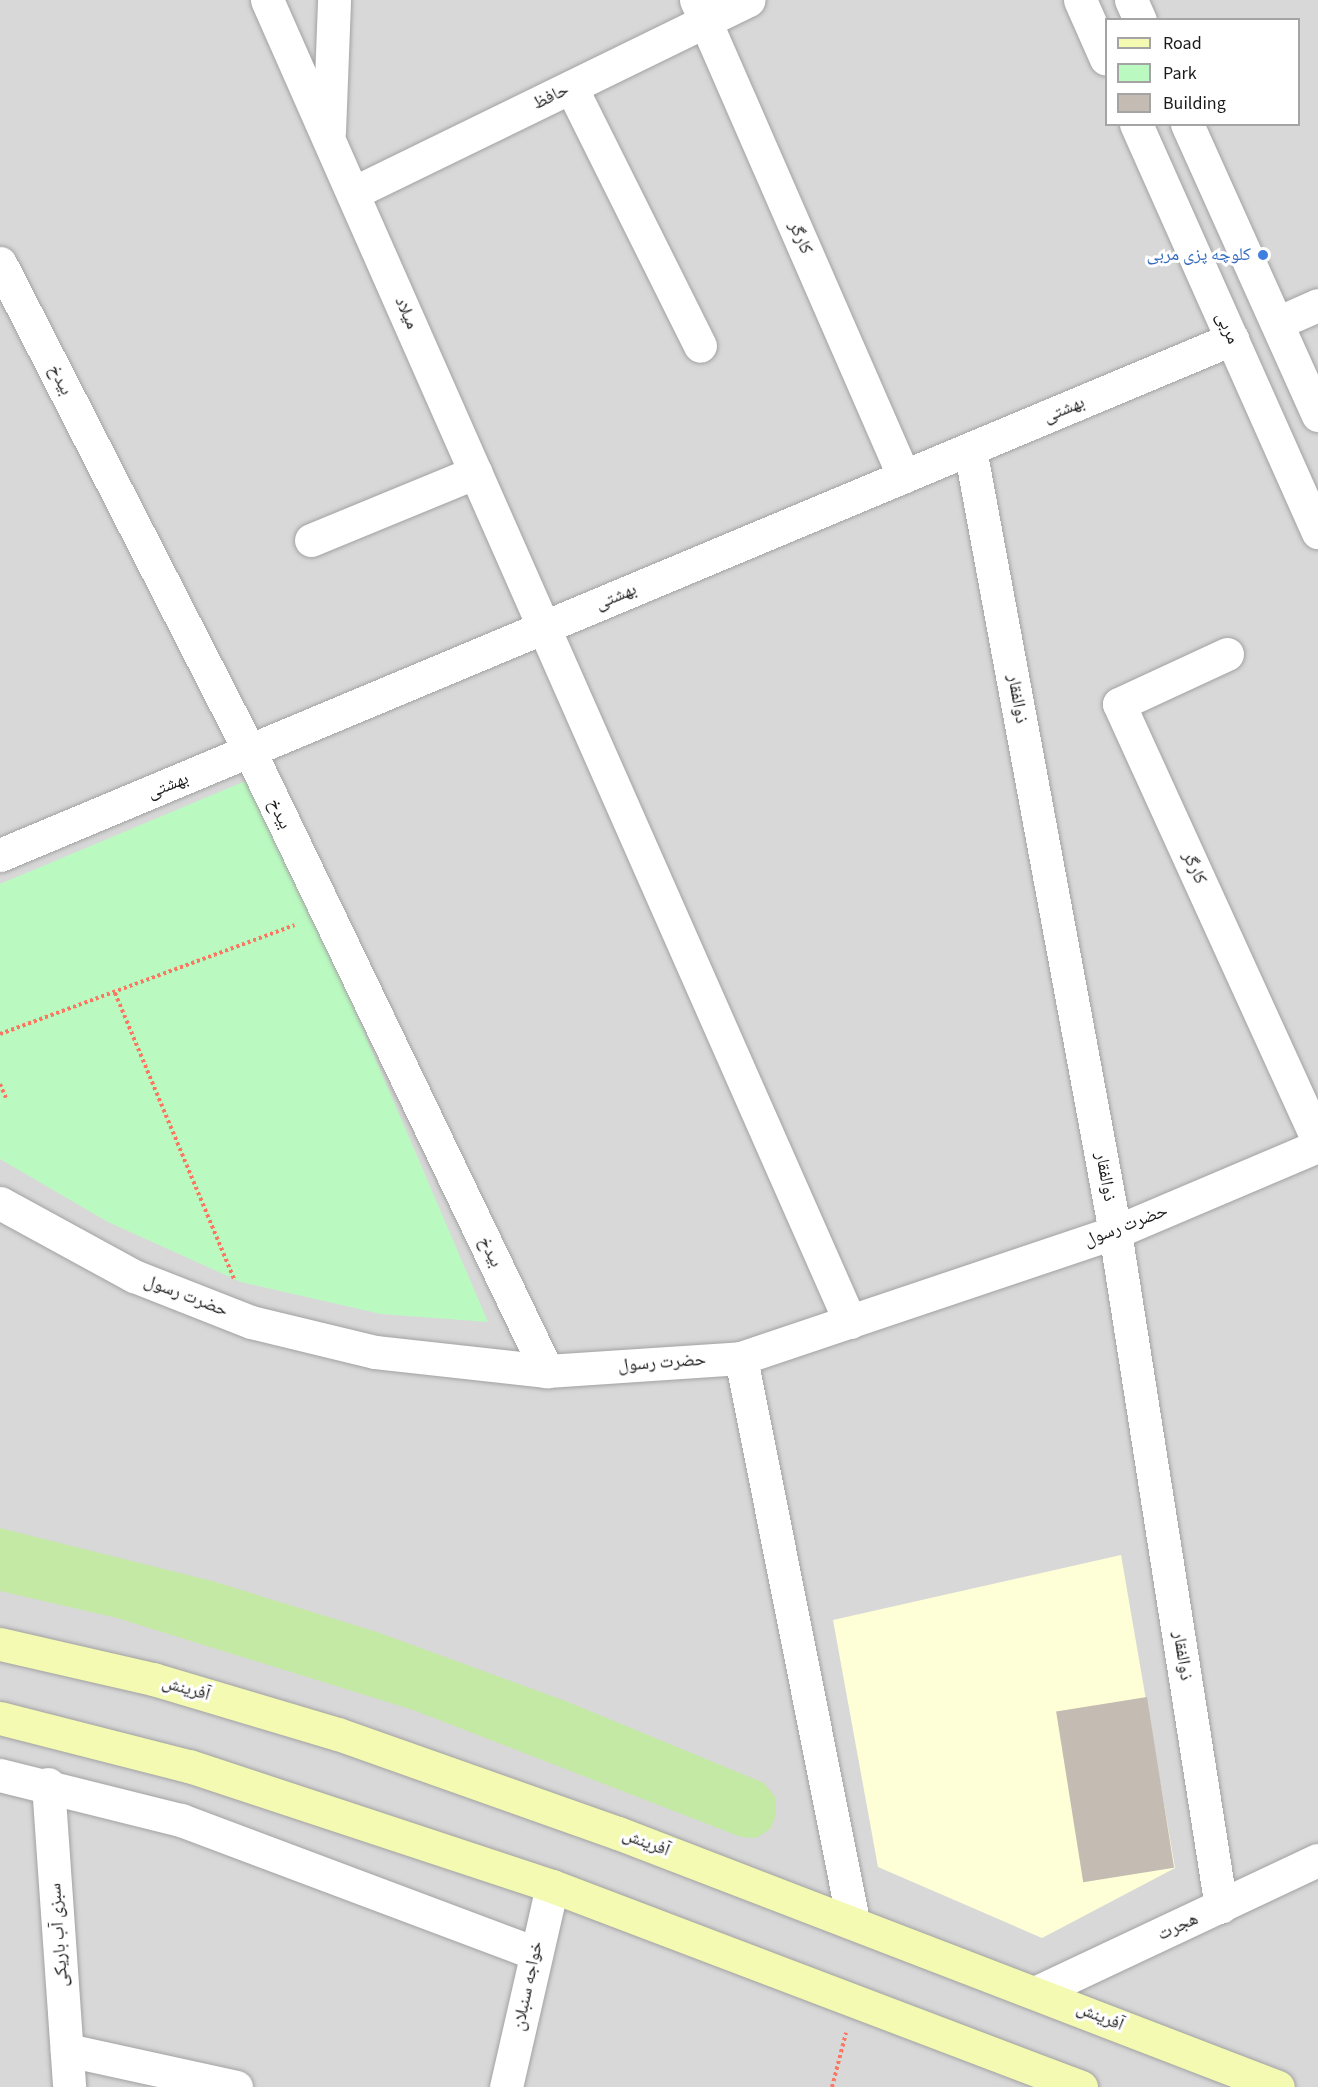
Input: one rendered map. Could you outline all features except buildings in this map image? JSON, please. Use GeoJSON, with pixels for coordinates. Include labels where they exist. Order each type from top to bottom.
{"type":"FeatureCollection","features":[{"type":"Feature","properties":{"kind":"main road","name":"آفرینش"},"geometry":{"type":"LineString","coordinates":[[0,1644],[153,1679],[338,1734],[853,1921],[1278,2087]]}},
{"type":"Feature","properties":{"kind":"main road"},"geometry":{"type":"LineString","coordinates":[[0,1718],[189,1766],[552,1886],[1081,2087]]}},
{"type":"Feature","properties":{"kind":"street","name":"میلاد"},"geometry":{"type":"LineString","coordinates":[[267,0],[850,1322]]}},
{"type":"Feature","properties":{"kind":"street"},"geometry":{"type":"LineString","coordinates":[[328,140],[334,0]]}},
{"type":"Feature","properties":{"kind":"street","name":"حافظ"},"geometry":{"type":"LineString","coordinates":[[353,193],[571,87],[701,11],[748,0]]}},
{"type":"Feature","properties":{"kind":"street"},"geometry":{"type":"LineString","coordinates":[[1080,0],[1105,55]]}},
{"type":"Feature","properties":{"kind":"street"},"geometry":{"type":"LineString","coordinates":[[1131,0],[1139,18]]}},
{"type":"Feature","properties":{"kind":"street","name":"کارگر"},"geometry":{"type":"LineString","coordinates":[[701,11],[904,477]]}},
{"type":"Feature","properties":{"kind":"street"},"geometry":{"type":"LineString","coordinates":[[571,87],[700,346]]}},
{"type":"Feature","properties":{"kind":"street","name":"مربی"},"geometry":{"type":"LineString","coordinates":[[1137,126],[1318,532]]}},
{"type":"Feature","properties":{"kind":"street"},"geometry":{"type":"LineString","coordinates":[[1156,168],[1192,136],[1318,415]]}},
{"type":"Feature","properties":{"kind":"street","name":"بیدخ"},"geometry":{"type":"LineString","coordinates":[[0,263],[250,752],[547,1371]]}},
{"type":"Feature","properties":{"kind":"street"},"geometry":{"type":"LineString","coordinates":[[1277,323],[1318,305]]}},
{"type":"Feature","properties":{"kind":"street","name":"بهشتی"},"geometry":{"type":"LineString","coordinates":[[0,855],[1232,339]]}},
{"type":"Feature","properties":{"kind":"street","name":"ذوالفقار"},"geometry":{"type":"LineString","coordinates":[[970,449],[1115,1232],[1221,1907]]}},
{"type":"Feature","properties":{"kind":"street"},"geometry":{"type":"LineString","coordinates":[[311,540],[476,472]]}},
{"type":"Feature","properties":{"kind":"street","name":"کارگر"},"geometry":{"type":"LineString","coordinates":[[1227,654],[1119,704],[1318,1141]]}},
{"type":"Feature","properties":{"kind":"street","name":"حضرت رسول"},"geometry":{"type":"LineString","coordinates":[[0,1203],[134,1276],[251,1322],[375,1352],[547,1371],[741,1358],[1115,1232],[1318,1146]]}},
{"type":"Feature","properties":{"kind":"street"},"geometry":{"type":"LineString","coordinates":[[741,1358],[853,1921]]}},
{"type":"Feature","properties":{"kind":"street"},"geometry":{"type":"LineString","coordinates":[[0,1774],[48,1784],[282,1854],[535,1953]]}},
{"type":"Feature","properties":{"kind":"street","name":"سبزی آب باریکی"},"geometry":{"type":"LineString","coordinates":[[48,1784],[69,2087]]}},
{"type":"Feature","properties":{"kind":"street","name":"هجرت"},"geometry":{"type":"LineString","coordinates":[[1037,1992],[1318,1860]]}},
{"type":"Feature","properties":{"kind":"street","name":"خواجه سنبلان"},"geometry":{"type":"LineString","coordinates":[[506,2087],[552,1886]]}},
{"type":"Feature","properties":{"kind":"street"},"geometry":{"type":"LineString","coordinates":[[67,2050],[236,2087]]}},
{"type":"Feature","properties":{"kind":"path"},"geometry":{"type":"LineString","coordinates":[[0,1034],[327,913]]}},
{"type":"Feature","properties":{"kind":"path"},"geometry":{"type":"LineString","coordinates":[[115,993],[251,1322]]}},
{"type":"Feature","properties":{"kind":"path"},"geometry":{"type":"LineString","coordinates":[[0,1084],[6,1098]]}},
{"type":"Feature","properties":{"kind":"path"},"geometry":{"type":"LineString","coordinates":[[832,2087],[855,2000]]}},
{"type":"Feature","properties":{"kind":"shaded area"},"geometry":{"type":"Polygon","coordinates":[[[0,0],[1318,0],[1318,2087],[0,2087],[0,0]]]}},
{"type":"Feature","properties":{"kind":"shaded area"},"geometry":{"type":"Polygon","coordinates":[[[1121,1555],[1175,1868],[1042,1938],[878,1867],[833,1620],[1121,1555]]]}},
{"type":"Feature","properties":{"kind":"green space"},"geometry":{"type":"Polygon","coordinates":[[[255,777],[488,1322],[381,1314],[241,1282],[108,1222],[0,1159],[0,884],[255,777]]]}},
{"type":"Feature","properties":{"kind":"green space"},"geometry":{"type":"Polygon","coordinates":[[[0,1528],[212,1581],[377,1632],[568,1702],[764,1783],[775,1797],[776,1815],[770,1829],[756,1838],[741,1837],[413,1710],[117,1618],[0,1591],[0,1528]]]}},
{"type":"Feature","properties":{"kind":"place","name":"کلوچه پزی مربی"},"geometry":{"type":"Point","coordinates":[1263,255]}}]}
